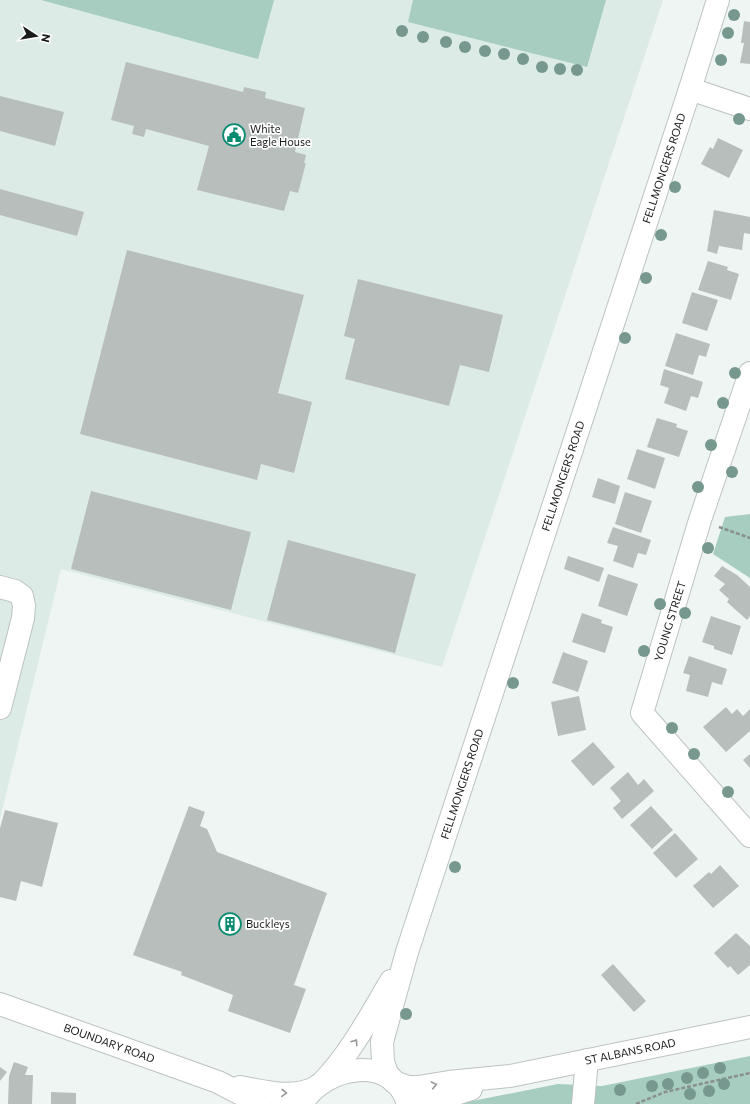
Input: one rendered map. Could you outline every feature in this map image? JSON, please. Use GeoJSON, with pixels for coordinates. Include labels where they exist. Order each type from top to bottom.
{"type":"FeatureCollection","features":[{"type":"Feature","properties":{"kind":"street","name":"FELLMONGERS ROAD"},"geometry":{"type":"LineString","coordinates":[[408,1104],[404,1092],[387,1073],[383,1062],[382,1042],[407,952],[718,0]]}},
{"type":"Feature","properties":{"kind":"street"},"geometry":{"type":"LineString","coordinates":[[690,89],[750,109]]}},
{"type":"Feature","properties":{"kind":"street","name":"YOUNG STREET"},"geometry":{"type":"LineString","coordinates":[[750,373],[700,520],[642,713],[750,836]]}},
{"type":"Feature","properties":{"kind":"street"},"geometry":{"type":"LineString","coordinates":[[0,587],[15,591],[22,596],[24,606],[23,618],[4,677],[0,708]]}},
{"type":"Feature","properties":{"kind":"street","name":"FELLMONGERS ROAD"},"geometry":{"type":"LineString","coordinates":[[313,1092],[336,1068],[358,1037],[407,952]]}},
{"type":"Feature","properties":{"kind":"street","name":"BOUNDARY ROAD"},"geometry":{"type":"LineString","coordinates":[[0,1004],[218,1082],[254,1090],[281,1093],[313,1092],[338,1073],[358,1070],[378,1072],[394,1082]]}},
{"type":"Feature","properties":{"kind":"street","name":"ST ALBANS ROAD"},"geometry":{"type":"LineString","coordinates":[[394,1082],[408,1087],[418,1087],[449,1082],[510,1076],[750,1027]]}},
{"type":"Feature","properties":{"kind":"street"},"geometry":{"type":"LineString","coordinates":[[583,1104],[587,1060]]}},
{"type":"Feature","properties":{"kind":"street","name":"ST ALBANS ROAD"},"geometry":{"type":"LineString","coordinates":[[425,1104],[510,1076]]}},
{"type":"Feature","properties":{"kind":"street","name":"BOUNDARY ROAD"},"geometry":{"type":"LineString","coordinates":[[218,1082],[260,1104]]}},
{"type":"Feature","properties":{"kind":"path"},"geometry":{"type":"LineString","coordinates":[[719,527],[750,538]]}},
{"type":"Feature","properties":{"kind":"path"},"geometry":{"type":"LineString","coordinates":[[636,1104],[665,1092],[750,1073]]}},
{"type":"Feature","properties":{"kind":"shaded area"},"geometry":{"type":"Polygon","coordinates":[[[0,0],[663,0],[442,667],[61,569],[0,819],[0,0]]]}},
{"type":"Feature","properties":{"kind":"green space"},"geometry":{"type":"Polygon","coordinates":[[[41,0],[274,0],[258,59],[41,0]]]}},
{"type":"Feature","properties":{"kind":"green space"},"geometry":{"type":"Polygon","coordinates":[[[413,0],[606,0],[587,67],[408,22],[413,0]]]}},
{"type":"Feature","properties":{"kind":"green space"},"geometry":{"type":"Polygon","coordinates":[[[750,514],[750,578],[713,554],[725,517],[750,514]]]}},
{"type":"Feature","properties":{"kind":"green space"},"geometry":{"type":"Polygon","coordinates":[[[750,1056],[750,1104],[457,1104],[558,1084],[602,1086],[750,1056]]]}},
{"type":"Feature","properties":{"kind":"building"},"geometry":{"type":"Polygon","coordinates":[[[744,21],[750,22],[750,64],[740,63],[744,43],[741,43],[744,21]]]}},
{"type":"Feature","properties":{"kind":"building","name":"White Eagle House"},"geometry":{"type":"Polygon","coordinates":[[[126,62],[243,92],[244,87],[266,92],[265,98],[305,108],[295,152],[306,155],[304,163],[306,163],[298,193],[290,191],[284,211],[197,190],[209,146],[146,129],[144,137],[132,134],[134,126],[111,120],[126,62]]]}},
{"type":"Feature","properties":{"kind":"building"},"geometry":{"type":"Polygon","coordinates":[[[0,96],[64,112],[55,146],[0,131],[0,96]]]}},
{"type":"Feature","properties":{"kind":"building"},"geometry":{"type":"Polygon","coordinates":[[[718,138],[743,150],[729,178],[701,164],[710,147],[713,149],[718,138]]]}},
{"type":"Feature","properties":{"kind":"building"},"geometry":{"type":"Polygon","coordinates":[[[0,189],[84,212],[77,236],[0,215],[0,189]]]}},
{"type":"Feature","properties":{"kind":"building"},"geometry":{"type":"Polygon","coordinates":[[[714,210],[750,217],[750,234],[744,233],[742,250],[719,246],[717,254],[707,251],[714,210]]]}},
{"type":"Feature","properties":{"kind":"building"},"geometry":{"type":"Polygon","coordinates":[[[127,250],[304,295],[278,393],[312,402],[294,473],[261,464],[257,480],[80,434],[127,250]]]}},
{"type":"Feature","properties":{"kind":"building"},"geometry":{"type":"Polygon","coordinates":[[[708,261],[728,267],[727,270],[739,274],[731,300],[698,290],[708,261]]]}},
{"type":"Feature","properties":{"kind":"building"},"geometry":{"type":"Polygon","coordinates":[[[358,279],[503,315],[489,372],[460,365],[449,406],[345,379],[355,339],[344,336],[358,279]]]}},
{"type":"Feature","properties":{"kind":"building"},"geometry":{"type":"Polygon","coordinates":[[[692,292],[718,300],[707,331],[682,323],[692,292]]]}},
{"type":"Feature","properties":{"kind":"building"},"geometry":{"type":"Polygon","coordinates":[[[676,333],[710,344],[706,357],[699,355],[693,375],[665,366],[676,333]]]}},
{"type":"Feature","properties":{"kind":"building"},"geometry":{"type":"Polygon","coordinates":[[[664,369],[703,382],[698,398],[691,396],[686,411],[664,403],[669,388],[660,385],[664,369]]]}},
{"type":"Feature","properties":{"kind":"building"},"geometry":{"type":"Polygon","coordinates":[[[657,418],[677,424],[676,427],[688,431],[679,457],[647,447],[657,418]]]}},
{"type":"Feature","properties":{"kind":"building"},"geometry":{"type":"Polygon","coordinates":[[[637,449],[665,458],[655,489],[627,479],[637,449]]]}},
{"type":"Feature","properties":{"kind":"building"},"geometry":{"type":"Polygon","coordinates":[[[598,478],[620,486],[615,504],[592,497],[598,478]]]}},
{"type":"Feature","properties":{"kind":"building"},"geometry":{"type":"Polygon","coordinates":[[[91,491],[251,532],[231,610],[71,569],[91,491]]]}},
{"type":"Feature","properties":{"kind":"building"},"geometry":{"type":"Polygon","coordinates":[[[625,492],[652,501],[641,533],[615,524],[625,492]]]}},
{"type":"Feature","properties":{"kind":"building"},"geometry":{"type":"Polygon","coordinates":[[[613,527],[651,540],[646,555],[638,553],[633,568],[613,561],[618,546],[607,543],[613,527]]]}},
{"type":"Feature","properties":{"kind":"building"},"geometry":{"type":"Polygon","coordinates":[[[288,540],[416,574],[395,653],[267,620],[288,540]]]}},
{"type":"Feature","properties":{"kind":"building"},"geometry":{"type":"Polygon","coordinates":[[[568,556],[604,568],[599,582],[564,569],[568,556]]]}},
{"type":"Feature","properties":{"kind":"building"},"geometry":{"type":"Polygon","coordinates":[[[722,566],[737,575],[750,587],[750,616],[747,620],[727,602],[729,599],[719,590],[725,584],[714,576],[722,566]]]}},
{"type":"Feature","properties":{"kind":"building"},"geometry":{"type":"Polygon","coordinates":[[[608,574],[638,584],[627,616],[598,606],[608,574]]]}},
{"type":"Feature","properties":{"kind":"building"},"geometry":{"type":"Polygon","coordinates":[[[582,613],[602,620],[601,623],[613,627],[605,653],[572,642],[582,613]]]}},
{"type":"Feature","properties":{"kind":"building"},"geometry":{"type":"Polygon","coordinates":[[[711,616],[741,626],[732,655],[714,649],[714,646],[702,642],[711,616]]]}},
{"type":"Feature","properties":{"kind":"building"},"geometry":{"type":"Polygon","coordinates":[[[563,652],[588,661],[578,692],[552,683],[563,652]]]}},
{"type":"Feature","properties":{"kind":"building"},"geometry":{"type":"Polygon","coordinates":[[[689,656],[727,669],[722,685],[712,682],[708,697],[686,691],[690,675],[683,673],[689,656]]]}},
{"type":"Feature","properties":{"kind":"building"},"geometry":{"type":"Polygon","coordinates":[[[579,696],[586,730],[558,736],[551,702],[579,696]]]}},
{"type":"Feature","properties":{"kind":"building"},"geometry":{"type":"Polygon","coordinates":[[[726,707],[732,714],[737,709],[743,716],[750,709],[750,731],[726,752],[703,727],[726,707]]]}},
{"type":"Feature","properties":{"kind":"building"},"geometry":{"type":"Polygon","coordinates":[[[593,742],[615,767],[593,786],[571,761],[593,742]]]}},
{"type":"Feature","properties":{"kind":"building"},"geometry":{"type":"Polygon","coordinates":[[[750,754],[750,768],[743,760],[750,754]]]}},
{"type":"Feature","properties":{"kind":"building"},"geometry":{"type":"Polygon","coordinates":[[[628,772],[638,785],[644,779],[654,791],[622,819],[613,808],[621,801],[610,788],[628,772]]]}},
{"type":"Feature","properties":{"kind":"building","name":"Buckleys"},"geometry":{"type":"Polygon","coordinates":[[[189,806],[205,812],[200,826],[207,829],[217,852],[327,893],[294,985],[306,989],[290,1033],[228,1011],[233,995],[181,975],[182,972],[133,955],[189,806]]]}},
{"type":"Feature","properties":{"kind":"building"},"geometry":{"type":"Polygon","coordinates":[[[651,806],[673,830],[652,849],[630,825],[651,806]]]}},
{"type":"Feature","properties":{"kind":"building"},"geometry":{"type":"Polygon","coordinates":[[[5,810],[58,823],[42,887],[21,881],[16,901],[0,897],[0,828],[5,810]]]}},
{"type":"Feature","properties":{"kind":"building"},"geometry":{"type":"Polygon","coordinates":[[[675,833],[698,859],[676,878],[653,853],[675,833]]]}},
{"type":"Feature","properties":{"kind":"building"},"geometry":{"type":"Polygon","coordinates":[[[720,865],[739,886],[713,908],[693,886],[709,872],[711,874],[720,865]]]}},
{"type":"Feature","properties":{"kind":"building"},"geometry":{"type":"Polygon","coordinates":[[[736,933],[750,946],[750,965],[738,975],[730,966],[728,968],[714,953],[736,933]]]}},
{"type":"Feature","properties":{"kind":"building"},"geometry":{"type":"Polygon","coordinates":[[[613,964],[646,1001],[634,1012],[601,975],[613,964]]]}},
{"type":"Feature","properties":{"kind":"building"},"geometry":{"type":"Polygon","coordinates":[[[14,1062],[28,1067],[25,1075],[33,1075],[32,1104],[8,1104],[9,1076],[14,1062]]]}},
{"type":"Feature","properties":{"kind":"building"},"geometry":{"type":"Polygon","coordinates":[[[0,1067],[7,1072],[0,1081],[0,1067]]]}},
{"type":"Feature","properties":{"kind":"building"},"geometry":{"type":"Polygon","coordinates":[[[51,1092],[76,1093],[76,1104],[51,1104],[51,1092]]]}},
{"type":"Feature","properties":{"kind":"place","name":"White Eagle House"},"geometry":{"type":"Point","coordinates":[234,135]}},
{"type":"Feature","properties":{"kind":"place","name":"Buckleys"},"geometry":{"type":"Point","coordinates":[230,924]}}]}
